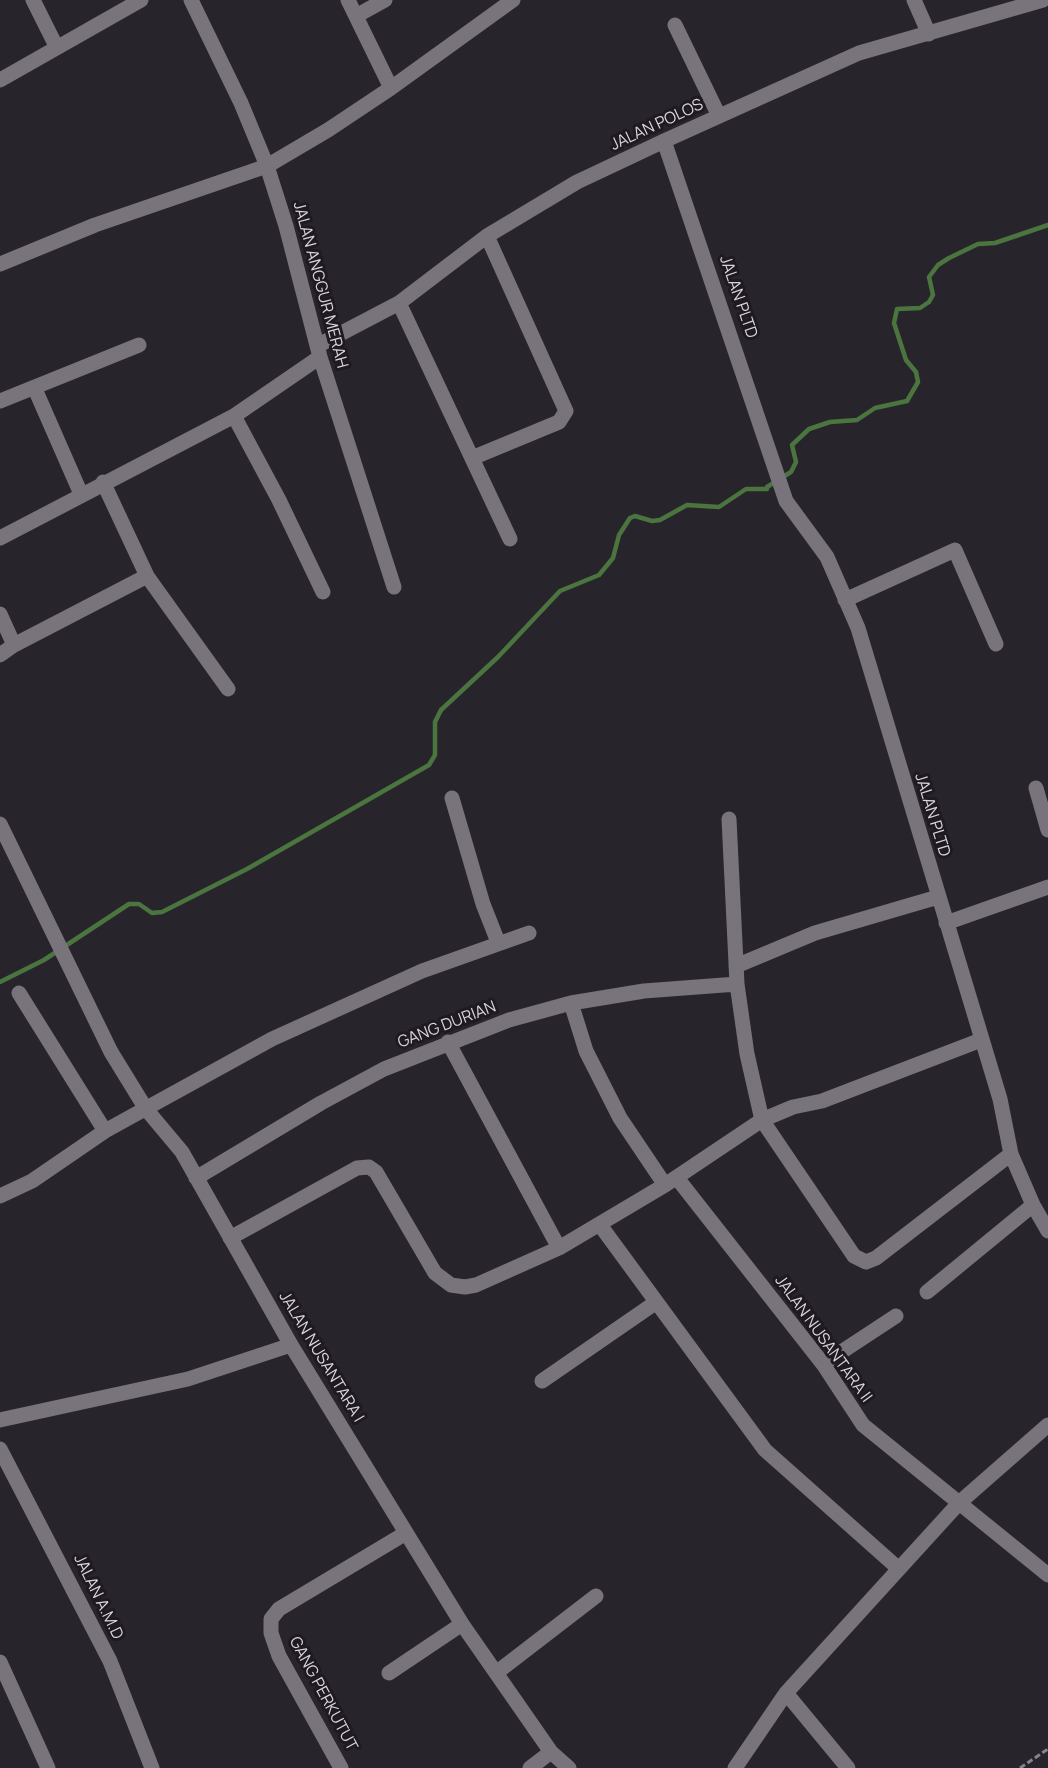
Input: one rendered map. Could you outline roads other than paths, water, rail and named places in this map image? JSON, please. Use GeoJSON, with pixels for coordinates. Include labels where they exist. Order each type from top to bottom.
{"type":"FeatureCollection","features":[{"type":"Feature","properties":{"kind":"street"},"geometry":{"type":"LineString","coordinates":[[33,0],[56,46]]}},
{"type":"Feature","properties":{"kind":"street"},"geometry":{"type":"LineString","coordinates":[[0,80],[56,46],[141,0]]}},
{"type":"Feature","properties":{"kind":"street","name":"JALAN ANGGUR MERAH"},"geometry":{"type":"LineString","coordinates":[[191,0],[241,103],[267,165],[286,226],[318,352],[394,587]]}},
{"type":"Feature","properties":{"kind":"street"},"geometry":{"type":"LineString","coordinates":[[348,0],[391,88]]}},
{"type":"Feature","properties":{"kind":"street"},"geometry":{"type":"LineString","coordinates":[[356,16],[385,0]]}},
{"type":"Feature","properties":{"kind":"street"},"geometry":{"type":"LineString","coordinates":[[0,264],[95,225],[267,165],[328,130],[391,88],[513,0]]}},
{"type":"Feature","properties":{"kind":"street"},"geometry":{"type":"LineString","coordinates":[[914,0],[929,34]]}},
{"type":"Feature","properties":{"kind":"street","name":"JALAN POLOS"},"geometry":{"type":"LineString","coordinates":[[0,538],[103,482],[234,416],[318,352],[399,303],[487,236],[577,182],[859,53],[1043,0]]}},
{"type":"Feature","properties":{"kind":"street"},"geometry":{"type":"LineString","coordinates":[[675,25],[718,116]]}},
{"type":"Feature","properties":{"kind":"street","name":"JALAN PLTD"},"geometry":{"type":"LineString","coordinates":[[664,141],[786,501],[827,556],[858,628],[1000,1099],[1011,1154],[1033,1205],[1048,1231]]}},
{"type":"Feature","properties":{"kind":"street"},"geometry":{"type":"LineString","coordinates":[[472,458],[559,422],[566,411],[487,236]]}},
{"type":"Feature","properties":{"kind":"street"},"geometry":{"type":"LineString","coordinates":[[399,303],[510,539]]}},
{"type":"Feature","properties":{"kind":"street"},"geometry":{"type":"LineString","coordinates":[[0,401],[35,389],[139,345]]}},
{"type":"Feature","properties":{"kind":"street"},"geometry":{"type":"LineString","coordinates":[[35,389],[81,494]]}},
{"type":"Feature","properties":{"kind":"street"},"geometry":{"type":"LineString","coordinates":[[234,416],[279,500],[323,592]]}},
{"type":"Feature","properties":{"kind":"street"},"geometry":{"type":"LineString","coordinates":[[103,482],[147,576],[228,689]]}},
{"type":"Feature","properties":{"kind":"street"},"geometry":{"type":"LineString","coordinates":[[846,600],[955,550],[996,644]]}},
{"type":"Feature","properties":{"kind":"street"},"geometry":{"type":"LineString","coordinates":[[0,655],[14,645],[147,576]]}},
{"type":"Feature","properties":{"kind":"street"},"geometry":{"type":"LineString","coordinates":[[0,614],[14,645]]}},
{"type":"Feature","properties":{"kind":"street"},"geometry":{"type":"LineString","coordinates":[[1036,788],[1048,830]]}},
{"type":"Feature","properties":{"kind":"street"},"geometry":{"type":"LineString","coordinates":[[452,798],[483,904],[498,942]]}},
{"type":"Feature","properties":{"kind":"street"},"geometry":{"type":"LineString","coordinates":[[729,819],[737,984],[747,1054],[762,1120],[843,1242],[862,1262],[876,1258],[1011,1154]]}},
{"type":"Feature","properties":{"kind":"street","name":"JALAN NUSANTARA I"},"geometry":{"type":"LineString","coordinates":[[0,824],[61,945],[111,1052],[146,1108],[182,1152],[291,1345],[462,1624],[550,1752],[569,1768]]}},
{"type":"Feature","properties":{"kind":"street"},"geometry":{"type":"LineString","coordinates":[[946,923],[1048,887]]}},
{"type":"Feature","properties":{"kind":"street"},"geometry":{"type":"LineString","coordinates":[[736,966],[815,933],[938,897]]}},
{"type":"Feature","properties":{"kind":"street"},"geometry":{"type":"LineString","coordinates":[[0,1196],[32,1181],[105,1131],[272,1039],[422,971],[498,942],[529,933]]}},
{"type":"Feature","properties":{"kind":"street","name":"GANG DURIAN"},"geometry":{"type":"LineString","coordinates":[[196,1178],[331,1097],[384,1069],[509,1020],[571,1003],[644,991],[737,984]]}},
{"type":"Feature","properties":{"kind":"street"},"geometry":{"type":"LineString","coordinates":[[19,993],[105,1131]]}},
{"type":"Feature","properties":{"kind":"street","name":"JALAN NUSANTARA II"},"geometry":{"type":"LineString","coordinates":[[571,1003],[586,1051],[620,1118],[823,1364],[863,1425],[1048,1575]]}},
{"type":"Feature","properties":{"kind":"street"},"geometry":{"type":"LineString","coordinates":[[230,1238],[363,1166],[376,1172],[435,1273],[451,1285],[476,1285],[559,1248],[600,1225],[762,1120],[793,1107],[822,1101],[981,1040]]}},
{"type":"Feature","properties":{"kind":"street"},"geometry":{"type":"LineString","coordinates":[[448,1042],[559,1248]]}},
{"type":"Feature","properties":{"kind":"street"},"geometry":{"type":"LineString","coordinates":[[927,1292],[1033,1205]]}},
{"type":"Feature","properties":{"kind":"street"},"geometry":{"type":"LineString","coordinates":[[600,1225],[765,1450],[899,1569]]}},
{"type":"Feature","properties":{"kind":"street"},"geometry":{"type":"LineString","coordinates":[[542,1381],[655,1303]]}},
{"type":"Feature","properties":{"kind":"street"},"geometry":{"type":"LineString","coordinates":[[823,1364],[896,1316]]}},
{"type":"Feature","properties":{"kind":"street"},"geometry":{"type":"LineString","coordinates":[[0,1420],[188,1379],[291,1345]]}},
{"type":"Feature","properties":{"kind":"street"},"geometry":{"type":"LineString","coordinates":[[735,1768],[753,1737],[786,1693],[959,1503],[1048,1425]]}},
{"type":"Feature","properties":{"kind":"street","name":"JALAN A.M.D"},"geometry":{"type":"LineString","coordinates":[[0,1449],[110,1661],[152,1768]]}},
{"type":"Feature","properties":{"kind":"street","name":"GANG PERKUTUT"},"geometry":{"type":"LineString","coordinates":[[341,1768],[279,1656],[271,1633],[271,1619],[279,1609],[406,1533]]}},
{"type":"Feature","properties":{"kind":"street"},"geometry":{"type":"LineString","coordinates":[[495,1673],[596,1596]]}},
{"type":"Feature","properties":{"kind":"street"},"geometry":{"type":"LineString","coordinates":[[389,1673],[462,1624]]}},
{"type":"Feature","properties":{"kind":"street"},"geometry":{"type":"LineString","coordinates":[[0,1662],[48,1768]]}},
{"type":"Feature","properties":{"kind":"street"},"geometry":{"type":"LineString","coordinates":[[786,1693],[848,1768]]}},
{"type":"Feature","properties":{"kind":"street"},"geometry":{"type":"LineString","coordinates":[[530,1768],[550,1752]]}},
{"type":"Feature","properties":{"kind":"waterway"},"geometry":{"type":"LineString","coordinates":[[0,982],[44,960],[129,904],[139,904],[152,913],[162,912],[247,869],[429,765],[435,755],[435,722],[441,710],[498,657],[560,591],[599,575],[613,558],[619,535],[630,518],[635,516],[652,521],[660,520],[687,505],[719,507],[746,489],[767,489],[791,472],[796,462],[792,445],[809,429],[830,422],[857,420],[875,408],[907,401],[918,382],[916,372],[906,360],[894,323],[897,309],[920,308],[929,302],[933,295],[929,277],[938,265],[949,258],[978,244],[995,243],[1048,225]]}}]}
